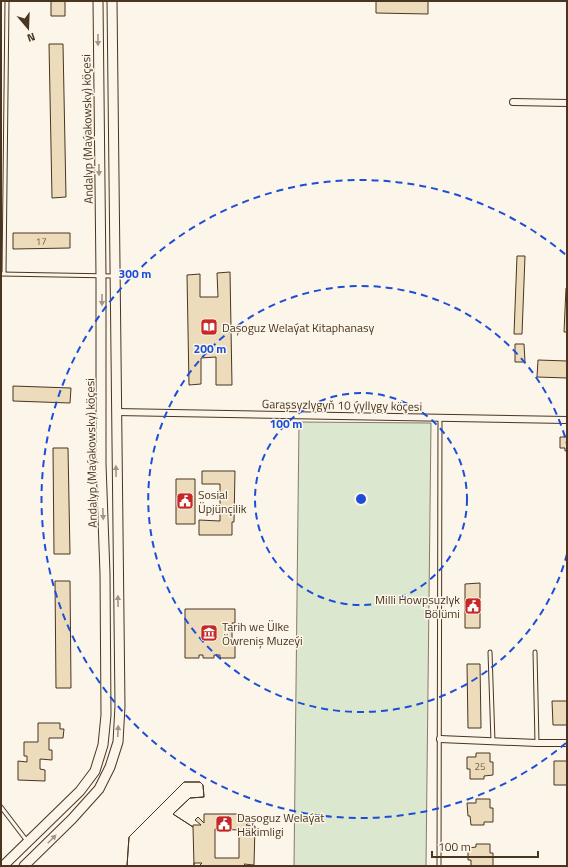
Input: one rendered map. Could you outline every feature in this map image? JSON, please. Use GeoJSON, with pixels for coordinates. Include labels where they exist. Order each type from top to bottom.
{"type":"FeatureCollection","features":[{"type":"Feature","properties":{"kind":"main road","name":"Andalyp (Maýakowsky) köçesi"},"geometry":{"type":"LineString","coordinates":[[3,866],[80,791],[95,771],[103,746],[106,716],[98,1]]}},
{"type":"Feature","properties":{"kind":"main road","name":"Andalyp (Maýakowsky) köçesi"},"geometry":{"type":"LineString","coordinates":[[24,866],[72,819],[99,789],[110,767],[118,742],[120,706],[112,1]]}},
{"type":"Feature","properties":{"kind":"street"},"geometry":{"type":"LineString","coordinates":[[513,102],[567,103]]}},
{"type":"Feature","properties":{"kind":"street","name":"Garaşsyzlygyň 10 ýyllygy köçesi"},"geometry":{"type":"LineString","coordinates":[[116,412],[567,420]]}},
{"type":"Feature","properties":{"kind":"street"},"geometry":{"type":"LineString","coordinates":[[440,739],[493,742],[567,743]]}},
{"type":"Feature","properties":{"kind":"lane"},"geometry":{"type":"LineString","coordinates":[[7,1],[2,274],[115,276]]}},
{"type":"Feature","properties":{"kind":"lane"},"geometry":{"type":"LineString","coordinates":[[439,866],[440,417]]}},
{"type":"Feature","properties":{"kind":"lane"},"geometry":{"type":"LineString","coordinates":[[490,652],[493,742]]}},
{"type":"Feature","properties":{"kind":"lane"},"geometry":{"type":"LineString","coordinates":[[535,652],[537,743]]}},
{"type":"Feature","properties":{"kind":"lane"},"geometry":{"type":"LineString","coordinates":[[1,807],[28,842]]}},
{"type":"Feature","properties":{"kind":"green space"},"geometry":{"type":"Polygon","coordinates":[[[299,422],[431,423],[426,866],[294,866],[299,422]]]}},
{"type":"Feature","properties":{"kind":"building"},"geometry":{"type":"Polygon","coordinates":[[[51,1],[65,1],[65,16],[51,16],[51,1]]]}},
{"type":"Feature","properties":{"kind":"building"},"geometry":{"type":"Polygon","coordinates":[[[376,1],[428,1],[428,14],[376,13],[376,1]]]}},
{"type":"Feature","properties":{"kind":"building"},"geometry":{"type":"Polygon","coordinates":[[[49,44],[63,44],[66,197],[52,198],[49,44]]]}},
{"type":"Feature","properties":{"kind":"building"},"geometry":{"type":"Polygon","coordinates":[[[13,233],[70,233],[70,248],[13,249],[13,233]]]}},
{"type":"Feature","properties":{"kind":"building"},"geometry":{"type":"Polygon","coordinates":[[[517,256],[525,256],[522,334],[514,334],[517,256]]]}},
{"type":"Feature","properties":{"kind":"building","name":"Daşoguz Welaýat Kitaphanasy"},"geometry":{"type":"Polygon","coordinates":[[[230,272],[232,385],[216,385],[216,357],[201,358],[201,384],[189,385],[187,275],[200,274],[200,297],[218,297],[217,273],[230,272]]]}},
{"type":"Feature","properties":{"kind":"building"},"geometry":{"type":"Polygon","coordinates":[[[566,288],[567,332],[564,332],[566,288]]]}},
{"type":"Feature","properties":{"kind":"building"},"geometry":{"type":"Polygon","coordinates":[[[515,344],[524,344],[525,362],[515,362],[515,344]]]}},
{"type":"Feature","properties":{"kind":"building"},"geometry":{"type":"Polygon","coordinates":[[[538,360],[567,361],[567,378],[537,377],[538,360]]]}},
{"type":"Feature","properties":{"kind":"building"},"geometry":{"type":"Polygon","coordinates":[[[13,386],[71,388],[70,403],[13,401],[13,386]]]}},
{"type":"Feature","properties":{"kind":"building"},"geometry":{"type":"Polygon","coordinates":[[[566,435],[567,451],[565,451],[565,448],[560,448],[560,437],[566,437],[566,435]]]}},
{"type":"Feature","properties":{"kind":"building"},"geometry":{"type":"Polygon","coordinates":[[[53,448],[68,448],[70,554],[54,554],[53,448]]]}},
{"type":"Feature","properties":{"kind":"building"},"geometry":{"type":"Polygon","coordinates":[[[202,471],[235,471],[234,522],[232,522],[232,535],[199,535],[199,520],[220,521],[220,484],[202,484],[202,471]]]}},
{"type":"Feature","properties":{"kind":"building","name":"Sosial Üpjünçilik"},"geometry":{"type":"Polygon","coordinates":[[[176,479],[195,479],[195,524],[176,524],[176,479]]]}},
{"type":"Feature","properties":{"kind":"building"},"geometry":{"type":"Polygon","coordinates":[[[55,581],[70,581],[71,688],[56,688],[55,581]]]}},
{"type":"Feature","properties":{"kind":"building","name":"Milli Howpsuzlyk Bölümi"},"geometry":{"type":"Polygon","coordinates":[[[480,583],[480,628],[465,628],[465,584],[480,583]]]}},
{"type":"Feature","properties":{"kind":"building","name":"Tarih we Ülke Öwreniş Muzeýi"},"geometry":{"type":"Polygon","coordinates":[[[185,609],[235,609],[235,623],[232,623],[232,643],[235,643],[235,658],[220,658],[220,655],[214,655],[214,658],[203,658],[203,655],[199,655],[199,658],[185,658],[185,609]]]}},
{"type":"Feature","properties":{"kind":"building"},"geometry":{"type":"Polygon","coordinates":[[[467,664],[480,664],[481,728],[468,728],[467,664]]]}},
{"type":"Feature","properties":{"kind":"building"},"geometry":{"type":"Polygon","coordinates":[[[552,701],[567,701],[567,725],[553,725],[552,701]]]}},
{"type":"Feature","properties":{"kind":"building"},"geometry":{"type":"Polygon","coordinates":[[[38,723],[60,723],[60,729],[64,729],[63,738],[49,738],[49,750],[52,750],[52,760],[40,759],[40,769],[45,770],[45,781],[18,780],[18,761],[27,762],[27,756],[24,756],[24,742],[38,742],[38,723]]]}},
{"type":"Feature","properties":{"kind":"building"},"geometry":{"type":"Polygon","coordinates":[[[476,753],[490,753],[490,762],[493,762],[493,775],[484,776],[484,779],[470,779],[470,769],[467,769],[467,757],[476,757],[476,753]]]}},
{"type":"Feature","properties":{"kind":"building"},"geometry":{"type":"Polygon","coordinates":[[[554,761],[567,761],[567,785],[554,785],[554,761]]]}},
{"type":"Feature","properties":{"kind":"building","name":"Daşoguz Welaýat Häkimligi"},"geometry":{"type":"Polygon","coordinates":[[[184,782],[200,782],[203,785],[204,797],[190,798],[173,814],[193,827],[193,825],[201,825],[195,820],[198,817],[204,823],[204,814],[243,814],[242,822],[250,816],[253,819],[246,825],[255,826],[254,865],[199,866],[202,863],[194,863],[194,866],[127,866],[129,837],[184,782]],[[215,829],[215,858],[239,858],[239,830],[215,829]]]}},
{"type":"Feature","properties":{"kind":"building","name":"Daşoguz Welaýat Häkimligi"},"geometry":{"type":"Polygon","coordinates":[[[184,782],[200,782],[203,785],[204,797],[190,798],[173,814],[193,827],[194,866],[127,866],[129,837],[184,782]]]}},
{"type":"Feature","properties":{"kind":"building"},"geometry":{"type":"Polygon","coordinates":[[[476,799],[490,799],[490,808],[493,808],[493,822],[484,822],[484,825],[471,825],[470,816],[468,816],[467,803],[476,803],[476,799]]]}},
{"type":"Feature","properties":{"kind":"building"},"geometry":{"type":"Polygon","coordinates":[[[476,844],[490,844],[490,853],[493,853],[493,866],[471,866],[471,860],[468,860],[468,848],[476,847],[476,844]]]}},
{"type":"Feature","properties":{"kind":"place","name":"Daşoguz Welaýat Kitaphanasy"},"geometry":{"type":"Point","coordinates":[209,327]}},
{"type":"Feature","properties":{"kind":"place","name":"Sosial Üpjünçilik"},"geometry":{"type":"Point","coordinates":[185,501]}},
{"type":"Feature","properties":{"kind":"place","name":"Milli Howpsuzlyk Bölümi"},"geometry":{"type":"Point","coordinates":[473,606]}},
{"type":"Feature","properties":{"kind":"place","name":"Tarih we Ülke Öwreniş Muzeýi"},"geometry":{"type":"Point","coordinates":[209,633]}},
{"type":"Feature","properties":{"kind":"place","name":"Daşoguz Welaýat Häkimligi"},"geometry":{"type":"Point","coordinates":[224,824]}}]}
